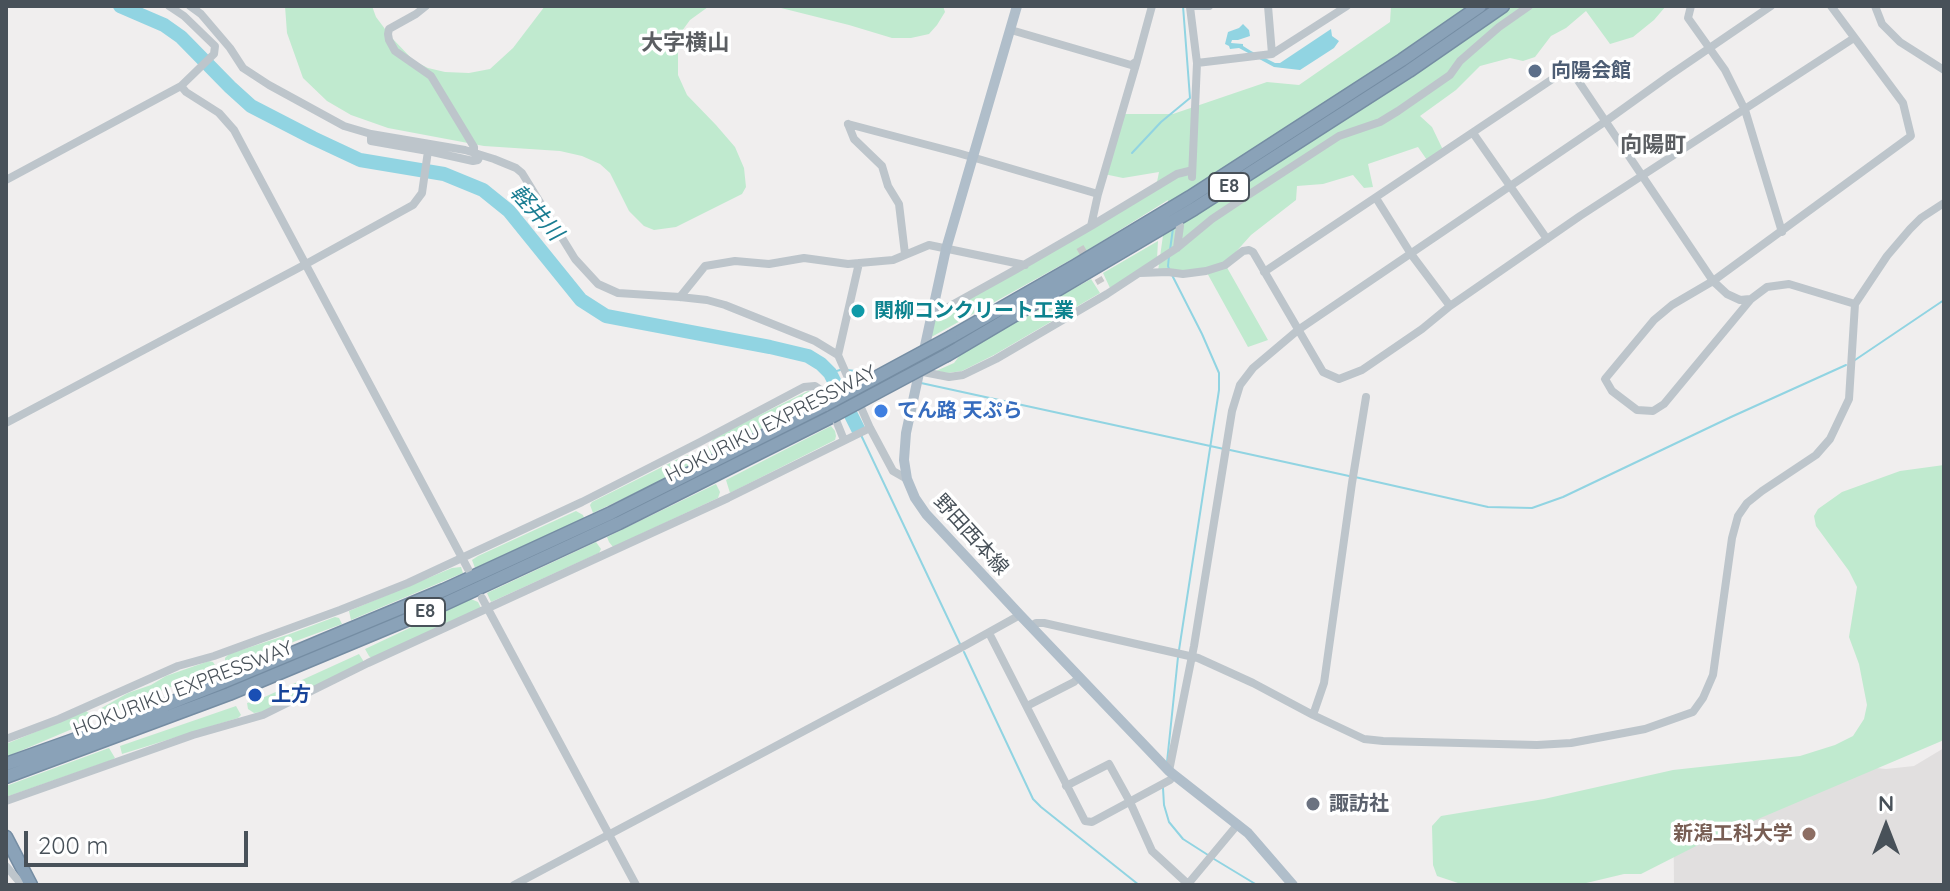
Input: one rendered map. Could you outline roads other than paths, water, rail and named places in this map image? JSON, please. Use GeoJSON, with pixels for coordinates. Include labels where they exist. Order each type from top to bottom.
{"type":"FeatureCollection","features":[{"type":"Feature","properties":{"kind":"highway","name":"HOKURIKU EXPRESSWAY"},"geometry":{"type":"LineString","coordinates":[[6,777],[229,694],[440,606],[619,523],[828,411],[1075,266],[1203,189],[1480,6]]}},
{"type":"Feature","properties":{"kind":"highway","name":"HOKURIKU EXPRESSWAY"},"geometry":{"type":"LineString","coordinates":[[6,764],[221,683],[444,590],[947,355],[1194,209],[1409,71],[1503,6]]}},
{"type":"Feature","properties":{"kind":"highway"},"geometry":{"type":"LineString","coordinates":[[6,837],[31,885]]}},
{"type":"Feature","properties":{"kind":"main road","name":"野田西本線"},"geometry":{"type":"LineString","coordinates":[[1017,6],[946,249],[905,444],[907,479],[926,514],[1020,615],[1171,773],[1248,833],[1293,885]]}},
{"type":"Feature","properties":{"kind":"street"},"geometry":{"type":"LineString","coordinates":[[6,180],[181,86],[214,54],[215,46],[169,6]]}},
{"type":"Feature","properties":{"kind":"street"},"geometry":{"type":"LineString","coordinates":[[190,6],[201,14],[243,68],[344,126],[371,134],[447,146],[509,165],[522,173],[575,259],[598,284],[618,293],[707,300],[725,305],[815,341],[838,355],[868,429],[893,471],[907,479]]}},
{"type":"Feature","properties":{"kind":"street"},"geometry":{"type":"LineString","coordinates":[[371,134],[371,141],[428,155],[478,160],[474,147],[431,76],[395,51],[389,40],[389,29],[426,6]]}},
{"type":"Feature","properties":{"kind":"street"},"geometry":{"type":"LineString","coordinates":[[1091,226],[1152,6]]}},
{"type":"Feature","properties":{"kind":"street"},"geometry":{"type":"LineString","coordinates":[[932,316],[1186,174],[1197,63],[1190,7],[1209,6]]}},
{"type":"Feature","properties":{"kind":"street"},"geometry":{"type":"LineString","coordinates":[[1268,6],[1272,54]]}},
{"type":"Feature","properties":{"kind":"street"},"geometry":{"type":"LineString","coordinates":[[1197,63],[1272,54],[1347,6]]}},
{"type":"Feature","properties":{"kind":"street"},"geometry":{"type":"LineString","coordinates":[[918,371],[949,377],[963,375],[1107,294],[1176,250],[1212,219],[1339,136],[1380,122],[1450,75],[1479,44],[1529,6]]}},
{"type":"Feature","properties":{"kind":"street"},"geometry":{"type":"LineString","coordinates":[[1691,6],[1688,18],[1725,70],[1745,110],[1782,232]]}},
{"type":"Feature","properties":{"kind":"street"},"geometry":{"type":"LineString","coordinates":[[989,633],[1086,822],[1092,822],[1170,780],[1232,411],[1240,385],[1253,368],[1298,330],[1771,6]]}},
{"type":"Feature","properties":{"kind":"street"},"geometry":{"type":"LineString","coordinates":[[1831,6],[1903,103],[1911,136],[1713,281],[1672,305],[1654,320],[1605,379],[1612,391],[1637,410],[1653,411],[1664,404],[1751,299],[1767,287],[1789,284],[1855,304]]}},
{"type":"Feature","properties":{"kind":"street"},"geometry":{"type":"LineString","coordinates":[[1875,6],[1882,24],[1900,42],[1944,70]]}},
{"type":"Feature","properties":{"kind":"street"},"geometry":{"type":"LineString","coordinates":[[1011,30],[1128,65],[1137,61]]}},
{"type":"Feature","properties":{"kind":"street"},"geometry":{"type":"LineString","coordinates":[[1140,273],[1191,274],[1217,267],[1249,250],[1253,252],[1323,372],[1339,379],[1362,370],[1547,239],[1854,38]]}},
{"type":"Feature","properties":{"kind":"street"},"geometry":{"type":"LineString","coordinates":[[1264,272],[1563,72],[1569,71],[1713,281],[1727,294],[1740,300],[1751,299]]}},
{"type":"Feature","properties":{"kind":"street"},"geometry":{"type":"LineString","coordinates":[[181,86],[229,123],[468,569]]}},
{"type":"Feature","properties":{"kind":"street"},"geometry":{"type":"LineString","coordinates":[[905,254],[899,204],[888,186],[882,166],[854,139],[848,124],[1098,194]]}},
{"type":"Feature","properties":{"kind":"street"},"geometry":{"type":"LineString","coordinates":[[1473,133],[1547,239]]}},
{"type":"Feature","properties":{"kind":"street"},"geometry":{"type":"LineString","coordinates":[[6,423],[413,205],[422,193],[428,155]]}},
{"type":"Feature","properties":{"kind":"street"},"geometry":{"type":"LineString","coordinates":[[1376,198],[1411,254],[1450,306]]}},
{"type":"Feature","properties":{"kind":"street"},"geometry":{"type":"LineString","coordinates":[[1031,626],[1044,623],[1207,662],[1364,739],[1537,745],[1571,743],[1645,729],[1693,712],[1713,675],[1732,538],[1738,516],[1754,497],[1816,455],[1830,439],[1849,399],[1855,304],[1887,256],[1910,229],[1944,203]]}},
{"type":"Feature","properties":{"kind":"street"},"geometry":{"type":"LineString","coordinates":[[1176,250],[1180,226]]}},
{"type":"Feature","properties":{"kind":"street"},"geometry":{"type":"LineString","coordinates":[[1074,237],[1080,247]]}},
{"type":"Feature","properties":{"kind":"street"},"geometry":{"type":"LineString","coordinates":[[680,297],[705,266],[735,261],[769,264],[804,258],[848,264],[893,260],[929,245],[1025,265]]}},
{"type":"Feature","properties":{"kind":"street"},"geometry":{"type":"LineString","coordinates":[[838,355],[859,263]]}},
{"type":"Feature","properties":{"kind":"street"},"geometry":{"type":"LineString","coordinates":[[1101,283],[1107,294]]}},
{"type":"Feature","properties":{"kind":"street"},"geometry":{"type":"LineString","coordinates":[[6,739],[159,674],[408,583],[582,502],[804,387],[815,386],[825,393],[844,440]]}},
{"type":"Feature","properties":{"kind":"street"},"geometry":{"type":"LineString","coordinates":[[1313,715],[1324,683],[1366,397]]}},
{"type":"Feature","properties":{"kind":"street"},"geometry":{"type":"LineString","coordinates":[[6,801],[193,735],[263,715],[368,663],[728,498],[868,429]]}},
{"type":"Feature","properties":{"kind":"street"},"geometry":{"type":"LineString","coordinates":[[482,598],[636,885]]}},
{"type":"Feature","properties":{"kind":"street"},"geometry":{"type":"LineString","coordinates":[[514,885],[1020,615]]}},
{"type":"Feature","properties":{"kind":"street"},"geometry":{"type":"LineString","coordinates":[[1027,706],[1079,677]]}},
{"type":"Feature","properties":{"kind":"street"},"geometry":{"type":"LineString","coordinates":[[1066,786],[1109,764],[1152,851],[1189,884],[1238,824]]}},
{"type":"Feature","properties":{"kind":"street"},"geometry":{"type":"LineString","coordinates":[[6,866],[22,885]]}},
{"type":"Feature","properties":{"kind":"water"},"geometry":{"type":"Polygon","coordinates":[[[1243,24],[1250,36],[1232,40],[1231,43],[1243,44],[1275,63],[1280,63],[1331,29],[1332,36],[1339,41],[1334,48],[1300,70],[1274,67],[1239,48],[1230,49],[1225,44],[1228,32],[1243,24]]]}},
{"type":"Feature","properties":{"kind":"waterway","name":"軽井川"},"geometry":{"type":"LineString","coordinates":[[120,6],[164,25],[181,37],[251,106],[313,138],[360,160],[444,174],[483,190],[509,211],[581,300],[606,316],[808,356],[830,373],[858,429]]}},
{"type":"Feature","properties":{"kind":"waterway"},"geometry":{"type":"LineString","coordinates":[[1132,153],[1161,122],[1190,98],[1183,6]]}},
{"type":"Feature","properties":{"kind":"waterway"},"geometry":{"type":"LineString","coordinates":[[1170,250],[1173,228]]}},
{"type":"Feature","properties":{"kind":"waterway"},"geometry":{"type":"LineString","coordinates":[[1169,256],[1169,269]]}},
{"type":"Feature","properties":{"kind":"waterway"},"geometry":{"type":"LineString","coordinates":[[1172,275],[1219,373],[1219,390],[1179,650]]}},
{"type":"Feature","properties":{"kind":"waterway"},"geometry":{"type":"LineString","coordinates":[[1855,360],[1944,300]]}},
{"type":"Feature","properties":{"kind":"waterway"},"geometry":{"type":"LineString","coordinates":[[1355,477],[1488,507],[1532,508],[1563,497],[1846,365]]}},
{"type":"Feature","properties":{"kind":"waterway"},"geometry":{"type":"LineString","coordinates":[[830,373],[840,370]]}},
{"type":"Feature","properties":{"kind":"waterway"},"geometry":{"type":"LineString","coordinates":[[847,370],[872,373]]}},
{"type":"Feature","properties":{"kind":"waterway"},"geometry":{"type":"LineString","coordinates":[[921,383],[1224,449]]}},
{"type":"Feature","properties":{"kind":"waterway"},"geometry":{"type":"LineString","coordinates":[[861,435],[961,646]]}},
{"type":"Feature","properties":{"kind":"waterway"},"geometry":{"type":"LineString","coordinates":[[1230,450],[1349,476]]}},
{"type":"Feature","properties":{"kind":"waterway"},"geometry":{"type":"LineString","coordinates":[[964,652],[1033,799],[1139,885]]}},
{"type":"Feature","properties":{"kind":"waterway"},"geometry":{"type":"LineString","coordinates":[[1167,762],[1178,657]]}},
{"type":"Feature","properties":{"kind":"waterway"},"geometry":{"type":"LineString","coordinates":[[1163,788],[1169,822],[1183,839],[1208,855]]}},
{"type":"Feature","properties":{"kind":"waterway"},"geometry":{"type":"LineString","coordinates":[[1214,859],[1257,885]]}},
{"type":"Feature","properties":{"kind":"tunnel"},"geometry":{"type":"LineString","coordinates":[[1080,247],[1101,283]]}},
{"type":"Feature","properties":{"kind":"place","name":"向陽会館"},"geometry":{"type":"Point","coordinates":[1535,71]}},
{"type":"Feature","properties":{"kind":"place","name":"関柳コンクリート工業"},"geometry":{"type":"Point","coordinates":[858,311]}},
{"type":"Feature","properties":{"kind":"place","name":"てん路 天ぷら"},"geometry":{"type":"Point","coordinates":[881,411]}},
{"type":"Feature","properties":{"kind":"place","name":"上方"},"geometry":{"type":"Point","coordinates":[255,695]}},
{"type":"Feature","properties":{"kind":"place","name":"諏訪社"},"geometry":{"type":"Point","coordinates":[1313,804]}},
{"type":"Feature","properties":{"kind":"place","name":"新潟工科大学"},"geometry":{"type":"Point","coordinates":[1809,834]}},
{"type":"Feature","properties":{"kind":"district","name":"大字横山"},"geometry":{"type":"Point","coordinates":[685,43]}},
{"type":"Feature","properties":{"kind":"district","name":"向陽町"},"geometry":{"type":"Point","coordinates":[1653,145]}}]}
